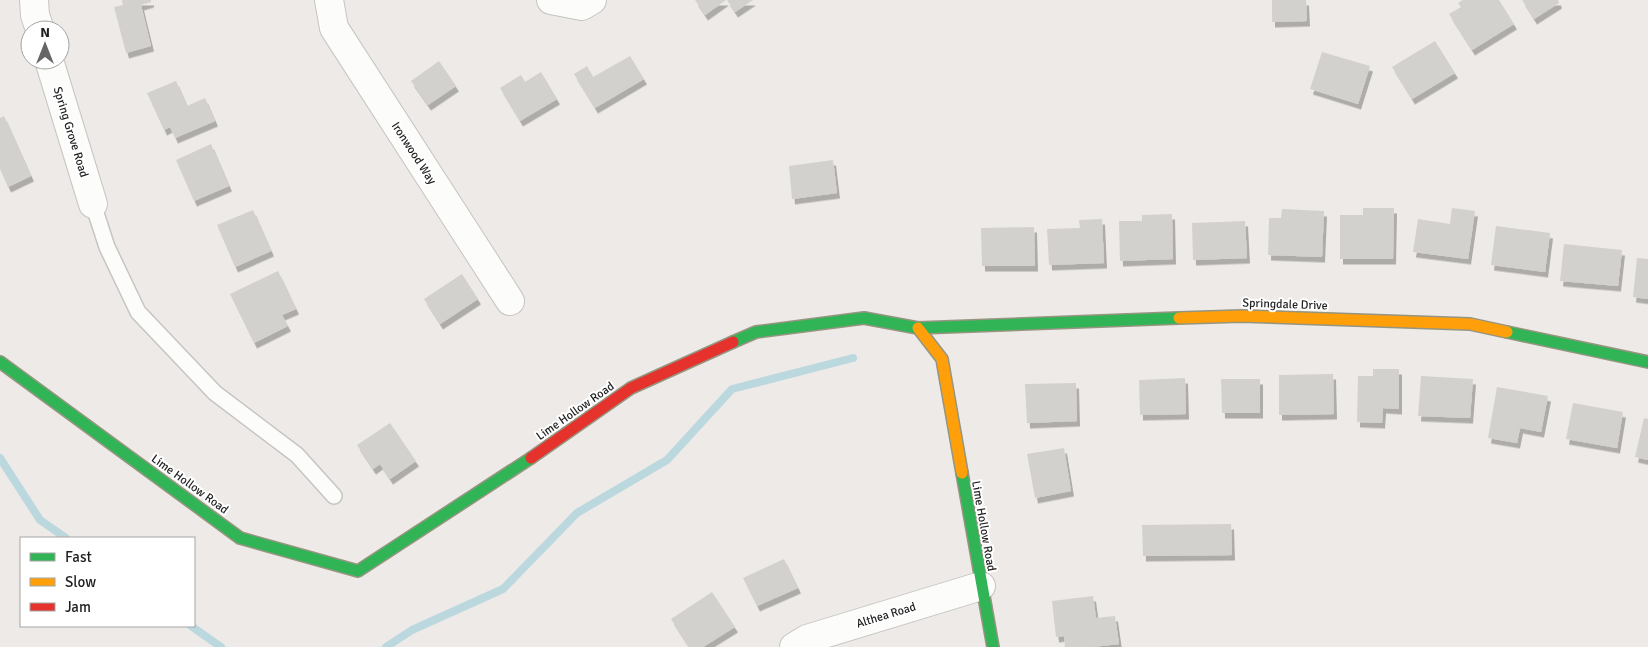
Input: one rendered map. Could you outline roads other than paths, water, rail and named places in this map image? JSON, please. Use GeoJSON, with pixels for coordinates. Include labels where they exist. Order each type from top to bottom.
{"type":"FeatureCollection","features":[{"type":"Feature","properties":{"kind":"street"},"geometry":{"type":"LineString","coordinates":[[34,0],[37,20]]}},
{"type":"Feature","properties":{"kind":"street","name":"Ironwood Way"},"geometry":{"type":"LineString","coordinates":[[329,0],[334,28],[510,301]]}},
{"type":"Feature","properties":{"kind":"street"},"geometry":{"type":"LineString","coordinates":[[551,0],[582,6],[592,0]]}},
{"type":"Feature","properties":{"kind":"street","name":"Spring Grove Road"},"geometry":{"type":"LineString","coordinates":[[52,70],[93,204]]}},
{"type":"Feature","properties":{"kind":"street","name":"Springdale Drive"},"geometry":{"type":"LineString","coordinates":[[918,328],[1241,316],[1470,324],[1648,362]]}},
{"type":"Feature","properties":{"kind":"street","name":"Lime Hollow Road"},"geometry":{"type":"LineString","coordinates":[[0,362],[240,538],[358,571],[550,445],[631,388],[756,332],[864,318],[918,328],[942,359],[980,586],[993,647]]}},
{"type":"Feature","properties":{"kind":"street","name":"Althea Road"},"geometry":{"type":"LineString","coordinates":[[794,647],[807,639],[980,586]]}},
{"type":"Feature","properties":{"kind":"lane"},"geometry":{"type":"LineString","coordinates":[[93,204],[107,248],[138,312],[215,393],[297,455],[334,496]]}},
{"type":"Feature","properties":{"kind":"waterway"},"geometry":{"type":"LineString","coordinates":[[386,647],[412,630],[503,589],[577,513],[667,460],[732,389],[853,358]]}},
{"type":"Feature","properties":{"kind":"waterway"},"geometry":{"type":"LineString","coordinates":[[0,458],[40,520],[65,537]]}},
{"type":"Feature","properties":{"kind":"waterway"},"geometry":{"type":"LineString","coordinates":[[192,627],[221,647]]}}]}
